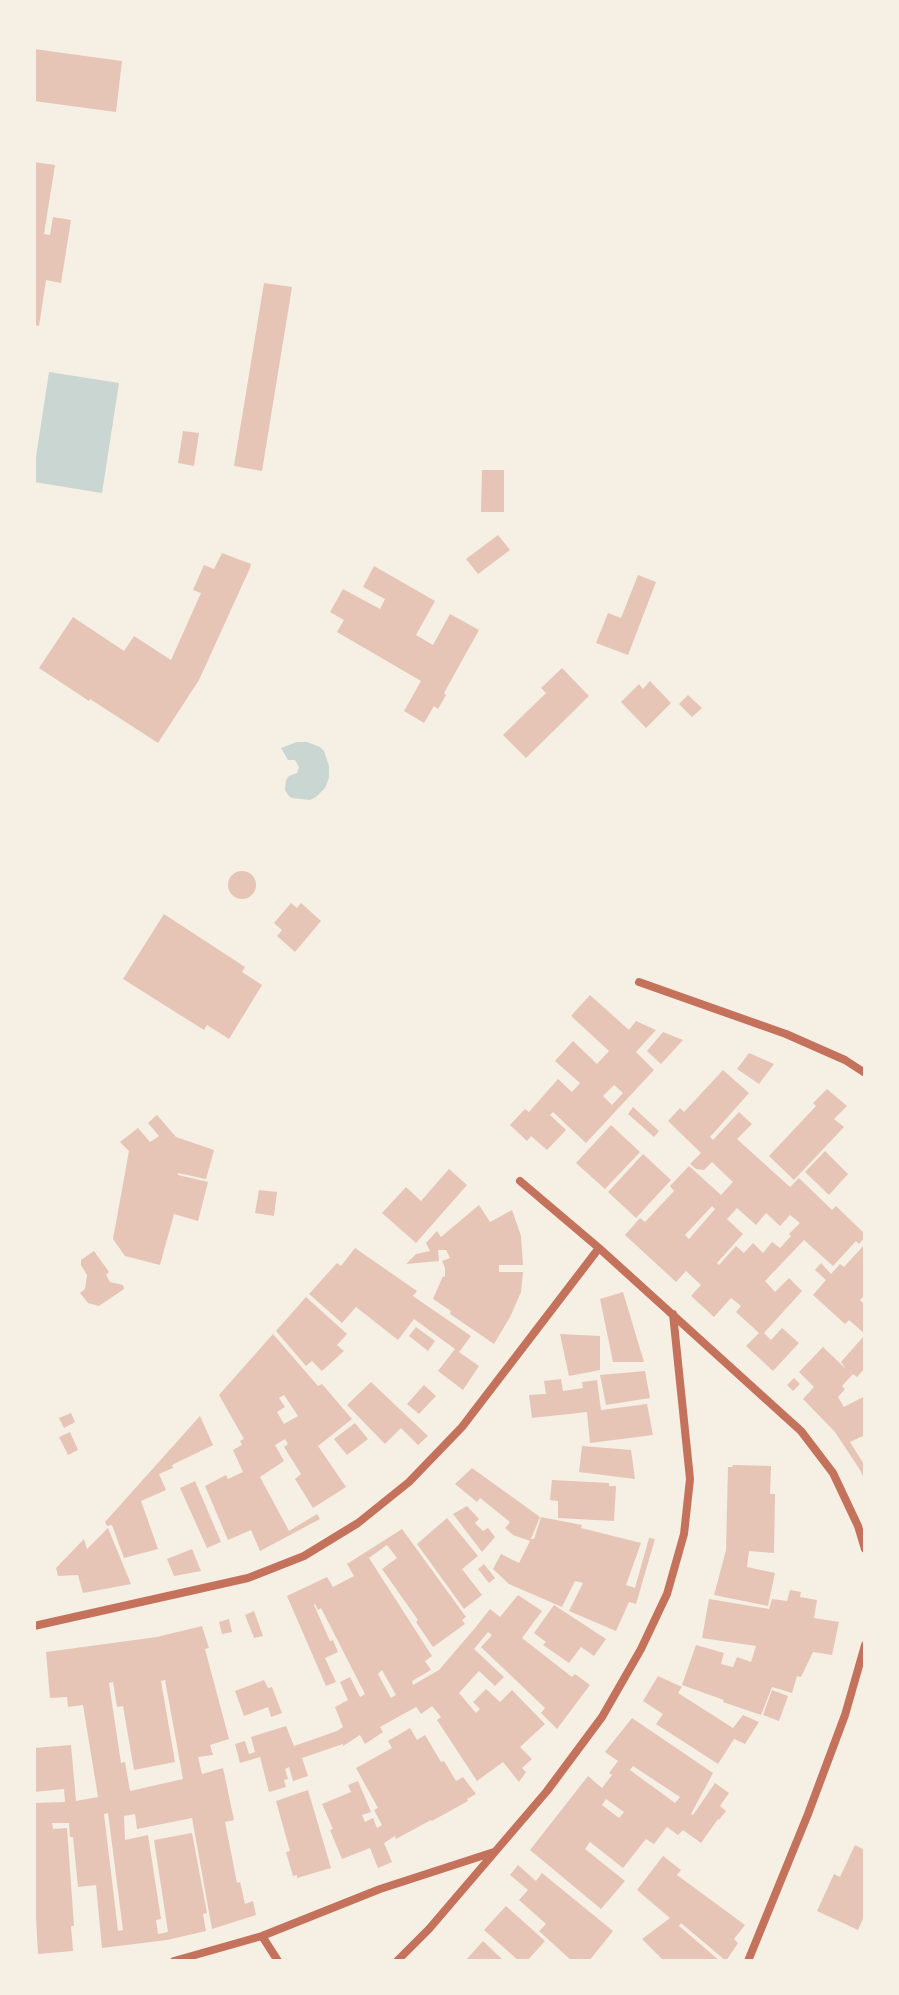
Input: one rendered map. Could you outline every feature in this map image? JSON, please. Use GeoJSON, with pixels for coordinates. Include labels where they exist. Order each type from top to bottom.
{"type":"FeatureCollection","features":[{"type":"Feature","properties":{"kind":"street"},"geometry":{"type":"LineString","coordinates":[[639,982],[786,1034],[845,1060],[865,1073]]}},
{"type":"Feature","properties":{"kind":"street"},"geometry":{"type":"LineString","coordinates":[[520,1181],[599,1248],[801,1431],[833,1473],[858,1526],[865,1549]]}},
{"type":"Feature","properties":{"kind":"street"},"geometry":{"type":"LineString","coordinates":[[34,1626],[248,1578],[304,1556],[358,1523],[409,1482],[462,1427],[599,1248]]}},
{"type":"Feature","properties":{"kind":"street"},"geometry":{"type":"LineString","coordinates":[[397,1961],[429,1929],[547,1791],[602,1717],[641,1649],[667,1594],[684,1534],[690,1479],[673,1314]]}},
{"type":"Feature","properties":{"kind":"street"},"geometry":{"type":"LineString","coordinates":[[748,1961],[845,1715],[865,1645]]}},
{"type":"Feature","properties":{"kind":"street"},"geometry":{"type":"LineString","coordinates":[[174,1961],[262,1936],[380,1889],[495,1852]]}},
{"type":"Feature","properties":{"kind":"street"},"geometry":{"type":"LineString","coordinates":[[262,1936],[278,1961]]}},
{"type":"Feature","properties":{"kind":"shaded area"},"geometry":{"type":"Polygon","coordinates":[[[49,372],[119,383],[102,493],[34,482],[49,372]]]}},
{"type":"Feature","properties":{"kind":"shaded area"},"geometry":{"type":"Polygon","coordinates":[[[297,742],[320,747],[329,766],[325,788],[310,800],[292,798],[285,790],[286,780],[297,773],[299,767],[295,760],[288,760],[281,748],[297,742]]]}},
{"type":"Feature","properties":{"kind":"building"},"geometry":{"type":"Polygon","coordinates":[[[34,49],[122,61],[116,112],[34,101],[34,49]]]}},
{"type":"Feature","properties":{"kind":"building"},"geometry":{"type":"Polygon","coordinates":[[[34,162],[55,165],[44,234],[50,235],[53,217],[71,220],[61,283],[46,280],[39,326],[34,325],[34,162]]]}},
{"type":"Feature","properties":{"kind":"building"},"geometry":{"type":"Polygon","coordinates":[[[264,283],[292,287],[262,471],[234,466],[264,283]]]}},
{"type":"Feature","properties":{"kind":"building"},"geometry":{"type":"Polygon","coordinates":[[[183,431],[199,433],[194,466],[178,463],[183,431]]]}},
{"type":"Feature","properties":{"kind":"building"},"geometry":{"type":"Polygon","coordinates":[[[482,470],[504,470],[504,512],[481,512],[482,470]]]}},
{"type":"Feature","properties":{"kind":"building"},"geometry":{"type":"Polygon","coordinates":[[[498,535],[510,550],[478,574],[466,559],[498,535]]]}},
{"type":"Feature","properties":{"kind":"building"},"geometry":{"type":"Polygon","coordinates":[[[222,553],[251,564],[250,568],[199,680],[158,743],[39,668],[73,617],[124,651],[134,636],[171,660],[201,593],[193,590],[204,565],[214,569],[222,553]]]}},
{"type":"Feature","properties":{"kind":"building"},"geometry":{"type":"Polygon","coordinates":[[[374,566],[435,601],[416,635],[433,645],[450,614],[479,630],[438,709],[434,706],[424,723],[404,711],[421,681],[337,632],[344,620],[330,612],[343,589],[380,609],[385,599],[363,587],[374,566]]]}},
{"type":"Feature","properties":{"kind":"building"},"geometry":{"type":"Polygon","coordinates":[[[638,575],[656,582],[628,655],[596,643],[608,613],[621,618],[638,575]]]}},
{"type":"Feature","properties":{"kind":"building"},"geometry":{"type":"Polygon","coordinates":[[[562,668],[589,696],[526,758],[503,735],[546,693],[541,688],[562,668]]]}},
{"type":"Feature","properties":{"kind":"building"},"geometry":{"type":"Polygon","coordinates":[[[650,681],[671,703],[646,728],[621,702],[639,684],[643,689],[650,681]]]}},
{"type":"Feature","properties":{"kind":"building"},"geometry":{"type":"Polygon","coordinates":[[[688,695],[702,708],[692,717],[679,704],[688,695]]]}},
{"type":"Feature","properties":{"kind":"building"},"geometry":{"type":"Polygon","coordinates":[[[242,871],[252,875],[256,885],[252,895],[242,899],[232,895],[228,885],[232,875],[242,871]]]}},
{"type":"Feature","properties":{"kind":"building"},"geometry":{"type":"Polygon","coordinates":[[[291,903],[297,908],[301,903],[321,921],[295,952],[277,936],[282,930],[274,923],[291,903]]]}},
{"type":"Feature","properties":{"kind":"building"},"geometry":{"type":"Polygon","coordinates":[[[164,914],[245,967],[242,972],[262,985],[229,1039],[207,1025],[204,1030],[123,979],[164,914]]]}},
{"type":"Feature","properties":{"kind":"building"},"geometry":{"type":"Polygon","coordinates":[[[590,995],[629,1030],[636,1021],[656,1030],[636,1052],[654,1070],[586,1143],[553,1112],[550,1115],[566,1130],[547,1150],[531,1136],[527,1141],[510,1125],[525,1109],[529,1112],[558,1079],[572,1092],[580,1083],[555,1061],[573,1041],[597,1064],[609,1051],[571,1016],[590,995]],[[614,1085],[603,1096],[612,1105],[623,1093],[614,1085]]]}},
{"type":"Feature","properties":{"kind":"building"},"geometry":{"type":"Polygon","coordinates":[[[663,1032],[683,1040],[661,1064],[647,1051],[663,1032]]]}},
{"type":"Feature","properties":{"kind":"building"},"geometry":{"type":"Polygon","coordinates":[[[749,1053],[774,1064],[759,1084],[737,1069],[749,1053]]]}},
{"type":"Feature","properties":{"kind":"building"},"geometry":{"type":"Polygon","coordinates":[[[723,1070],[749,1093],[710,1137],[713,1140],[739,1112],[752,1124],[737,1139],[790,1187],[799,1178],[832,1210],[836,1206],[865,1234],[859,1244],[856,1241],[833,1266],[804,1240],[765,1281],[775,1292],[789,1278],[802,1291],[764,1333],[771,1340],[782,1328],[799,1343],[773,1371],[746,1346],[759,1333],[736,1312],[741,1306],[731,1298],[714,1317],[691,1296],[701,1285],[686,1271],[676,1282],[625,1235],[640,1218],[645,1222],[674,1191],[670,1186],[689,1166],[721,1195],[733,1182],[712,1162],[704,1170],[690,1164],[701,1153],[668,1121],[680,1108],[684,1112],[723,1070]],[[712,1206],[685,1235],[689,1239],[715,1209],[712,1206]],[[737,1208],[727,1219],[743,1234],[717,1263],[719,1265],[736,1246],[744,1253],[753,1243],[763,1253],[772,1242],[780,1248],[800,1223],[790,1215],[780,1226],[766,1213],[756,1225],[737,1208]]]}},
{"type":"Feature","properties":{"kind":"building"},"geometry":{"type":"Polygon","coordinates":[[[827,1089],[847,1106],[834,1119],[844,1127],[794,1180],[769,1156],[816,1106],[813,1103],[827,1089]]]}},
{"type":"Feature","properties":{"kind":"building"},"geometry":{"type":"Polygon","coordinates":[[[633,1107],[659,1131],[654,1137],[628,1114],[633,1107]]]}},
{"type":"Feature","properties":{"kind":"building"},"geometry":{"type":"Polygon","coordinates":[[[157,1115],[176,1137],[214,1150],[206,1179],[178,1173],[208,1182],[198,1221],[174,1214],[160,1265],[125,1256],[113,1239],[129,1151],[120,1142],[138,1128],[150,1142],[159,1136],[148,1123],[157,1115]]]}},
{"type":"Feature","properties":{"kind":"building"},"geometry":{"type":"Polygon","coordinates":[[[611,1125],[640,1152],[605,1189],[576,1163],[611,1125]]]}},
{"type":"Feature","properties":{"kind":"building"},"geometry":{"type":"Polygon","coordinates":[[[825,1151],[848,1174],[829,1195],[805,1172],[825,1151]]]}},
{"type":"Feature","properties":{"kind":"building"},"geometry":{"type":"Polygon","coordinates":[[[643,1154],[671,1180],[636,1218],[608,1192],[643,1154]]]}},
{"type":"Feature","properties":{"kind":"building"},"geometry":{"type":"Polygon","coordinates":[[[449,1169],[467,1185],[416,1243],[382,1213],[406,1187],[421,1201],[449,1169]]]}},
{"type":"Feature","properties":{"kind":"building"},"geometry":{"type":"Polygon","coordinates":[[[259,1190],[277,1192],[274,1216],[255,1213],[259,1190]]]}},
{"type":"Feature","properties":{"kind":"building"},"geometry":{"type":"Polygon","coordinates":[[[479,1205],[490,1222],[512,1210],[521,1236],[523,1265],[499,1265],[499,1272],[523,1272],[521,1292],[494,1344],[433,1299],[445,1277],[442,1261],[450,1258],[446,1250],[438,1250],[439,1261],[406,1264],[416,1254],[430,1251],[426,1243],[437,1231],[441,1237],[479,1205]]]}},
{"type":"Feature","properties":{"kind":"building"},"geometry":{"type":"Polygon","coordinates":[[[865,1244],[865,1295],[860,1300],[865,1305],[865,1334],[849,1320],[845,1324],[813,1295],[826,1280],[815,1270],[821,1263],[831,1274],[840,1264],[844,1267],[865,1244]]]}},
{"type":"Feature","properties":{"kind":"building"},"geometry":{"type":"Polygon","coordinates":[[[355,1248],[417,1291],[413,1296],[471,1336],[459,1352],[479,1366],[463,1390],[438,1371],[455,1349],[414,1319],[398,1340],[356,1307],[342,1323],[309,1294],[337,1263],[341,1266],[355,1248]]]}},
{"type":"Feature","properties":{"kind":"building"},"geometry":{"type":"Polygon","coordinates":[[[94,1251],[109,1272],[106,1275],[110,1282],[123,1285],[124,1289],[99,1306],[88,1303],[80,1293],[85,1289],[87,1275],[81,1260],[94,1251]]]}},
{"type":"Feature","properties":{"kind":"building"},"geometry":{"type":"Polygon","coordinates":[[[623,1292],[644,1362],[613,1362],[600,1299],[623,1292]]]}},
{"type":"Feature","properties":{"kind":"building"},"geometry":{"type":"Polygon","coordinates":[[[306,1297],[347,1334],[337,1345],[344,1351],[322,1371],[312,1361],[306,1366],[276,1331],[306,1297]]]}},
{"type":"Feature","properties":{"kind":"building"},"geometry":{"type":"Polygon","coordinates":[[[416,1327],[435,1341],[428,1351],[409,1336],[416,1327]]]}},
{"type":"Feature","properties":{"kind":"building"},"geometry":{"type":"Polygon","coordinates":[[[273,1334],[318,1386],[322,1384],[352,1419],[318,1446],[346,1487],[313,1508],[295,1479],[301,1474],[284,1447],[288,1444],[285,1439],[275,1445],[284,1461],[260,1477],[289,1531],[317,1514],[320,1519],[260,1551],[251,1530],[228,1540],[205,1486],[226,1475],[228,1479],[243,1472],[233,1450],[242,1445],[240,1441],[244,1439],[219,1395],[273,1334]],[[284,1395],[279,1398],[285,1407],[277,1412],[284,1424],[298,1416],[284,1395]]]}},
{"type":"Feature","properties":{"kind":"building"},"geometry":{"type":"Polygon","coordinates":[[[560,1334],[600,1336],[600,1370],[569,1376],[560,1334]]]}},
{"type":"Feature","properties":{"kind":"building"},"geometry":{"type":"Polygon","coordinates":[[[863,1337],[865,1368],[857,1377],[853,1374],[842,1386],[845,1389],[838,1397],[844,1407],[865,1396],[865,1435],[850,1442],[865,1466],[865,1480],[835,1432],[803,1399],[814,1387],[799,1372],[823,1347],[846,1369],[841,1362],[863,1337]]]}},
{"type":"Feature","properties":{"kind":"building"},"geometry":{"type":"Polygon","coordinates":[[[645,1371],[650,1398],[606,1405],[600,1375],[645,1371]]]}},
{"type":"Feature","properties":{"kind":"building"},"geometry":{"type":"Polygon","coordinates":[[[794,1378],[800,1384],[793,1391],[787,1385],[794,1378]]]}},
{"type":"Feature","properties":{"kind":"building"},"geometry":{"type":"Polygon","coordinates":[[[561,1379],[563,1391],[583,1388],[582,1382],[597,1380],[601,1410],[647,1404],[653,1435],[590,1443],[587,1412],[532,1418],[529,1395],[546,1394],[544,1381],[561,1379]]]}},
{"type":"Feature","properties":{"kind":"building"},"geometry":{"type":"Polygon","coordinates":[[[371,1382],[428,1436],[418,1445],[401,1428],[385,1444],[347,1405],[371,1382]]]}},
{"type":"Feature","properties":{"kind":"building"},"geometry":{"type":"Polygon","coordinates":[[[424,1385],[436,1396],[419,1414],[407,1404],[424,1385]]]}},
{"type":"Feature","properties":{"kind":"building"},"geometry":{"type":"Polygon","coordinates":[[[71,1413],[75,1422],[64,1428],[59,1418],[71,1413]]]}},
{"type":"Feature","properties":{"kind":"building"},"geometry":{"type":"Polygon","coordinates":[[[200,1416],[213,1445],[159,1474],[166,1490],[141,1501],[158,1549],[124,1558],[112,1525],[107,1526],[105,1522],[200,1416]]]}},
{"type":"Feature","properties":{"kind":"building"},"geometry":{"type":"Polygon","coordinates":[[[355,1423],[368,1439],[347,1455],[334,1439],[355,1423]]]}},
{"type":"Feature","properties":{"kind":"building"},"geometry":{"type":"Polygon","coordinates":[[[70,1432],[78,1450],[68,1455],[59,1437],[70,1432]]]}},
{"type":"Feature","properties":{"kind":"building"},"geometry":{"type":"Polygon","coordinates":[[[582,1446],[631,1450],[635,1479],[579,1472],[582,1446]]]}},
{"type":"Feature","properties":{"kind":"building"},"geometry":{"type":"Polygon","coordinates":[[[771,1466],[770,1494],[775,1494],[774,1553],[749,1551],[747,1567],[775,1573],[768,1606],[714,1595],[726,1550],[728,1467],[771,1466]]]}},
{"type":"Feature","properties":{"kind":"building"},"geometry":{"type":"Polygon","coordinates":[[[472,1468],[540,1517],[530,1541],[513,1535],[505,1528],[510,1522],[480,1498],[477,1502],[455,1484],[472,1468]]]}},
{"type":"Feature","properties":{"kind":"building"},"geometry":{"type":"Polygon","coordinates":[[[552,1480],[616,1486],[614,1521],[558,1518],[558,1501],[550,1500],[552,1480]]]}},
{"type":"Feature","properties":{"kind":"building"},"geometry":{"type":"Polygon","coordinates":[[[195,1481],[221,1542],[207,1548],[180,1488],[195,1481]]]}},
{"type":"Feature","properties":{"kind":"building"},"geometry":{"type":"Polygon","coordinates":[[[467,1506],[479,1519],[475,1523],[483,1531],[488,1528],[495,1537],[482,1552],[453,1514],[467,1506]]]}},
{"type":"Feature","properties":{"kind":"building"},"geometry":{"type":"Polygon","coordinates":[[[541,1517],[582,1525],[581,1528],[641,1543],[626,1585],[635,1588],[649,1538],[655,1539],[636,1604],[629,1602],[616,1631],[569,1611],[583,1583],[575,1581],[562,1607],[509,1584],[493,1569],[501,1554],[519,1563],[531,1539],[534,1539],[541,1517]]]}},
{"type":"Feature","properties":{"kind":"building"},"geometry":{"type":"Polygon","coordinates":[[[447,1518],[478,1556],[462,1569],[482,1595],[464,1609],[417,1544],[447,1518]]]}},
{"type":"Feature","properties":{"kind":"building"},"geometry":{"type":"Polygon","coordinates":[[[108,1528],[131,1584],[83,1593],[78,1575],[58,1576],[56,1568],[84,1539],[87,1549],[108,1528]]]}},
{"type":"Feature","properties":{"kind":"building"},"geometry":{"type":"Polygon","coordinates":[[[402,1529],[466,1617],[462,1620],[465,1624],[433,1647],[382,1569],[397,1558],[387,1545],[369,1558],[432,1656],[425,1661],[431,1670],[412,1681],[413,1685],[439,1670],[490,1609],[500,1617],[518,1595],[542,1611],[522,1638],[572,1677],[575,1674],[590,1685],[557,1729],[541,1713],[545,1708],[481,1647],[492,1635],[488,1632],[474,1649],[504,1677],[495,1686],[479,1671],[459,1693],[476,1713],[480,1709],[473,1702],[486,1689],[500,1702],[512,1690],[545,1724],[520,1747],[532,1759],[522,1768],[526,1772],[519,1782],[503,1762],[477,1781],[437,1720],[441,1717],[432,1706],[421,1714],[416,1707],[380,1727],[383,1732],[365,1744],[360,1735],[343,1746],[302,1758],[308,1776],[293,1781],[289,1767],[285,1769],[288,1779],[284,1780],[286,1787],[269,1792],[260,1757],[240,1763],[235,1744],[245,1741],[249,1754],[255,1752],[251,1737],[286,1726],[294,1746],[343,1727],[335,1707],[348,1700],[340,1682],[350,1677],[360,1697],[365,1694],[321,1608],[318,1610],[315,1604],[330,1641],[333,1640],[338,1652],[325,1658],[336,1682],[326,1686],[287,1596],[327,1577],[333,1587],[354,1576],[347,1564],[402,1529]],[[382,1670],[378,1674],[391,1698],[396,1695],[382,1670]]]}},
{"type":"Feature","properties":{"kind":"building"},"geometry":{"type":"Polygon","coordinates":[[[192,1549],[201,1571],[174,1576],[167,1559],[192,1549]]]}},
{"type":"Feature","properties":{"kind":"building"},"geometry":{"type":"Polygon","coordinates":[[[484,1564],[495,1578],[489,1583],[478,1569],[484,1564]]]}},
{"type":"Feature","properties":{"kind":"building"},"geometry":{"type":"Polygon","coordinates":[[[790,1590],[801,1592],[800,1597],[817,1600],[814,1618],[839,1622],[832,1655],[813,1652],[801,1677],[797,1676],[792,1693],[772,1687],[761,1715],[682,1685],[696,1645],[724,1653],[721,1664],[733,1667],[737,1657],[751,1662],[756,1646],[702,1638],[709,1599],[769,1609],[772,1599],[787,1601],[790,1590]]]}},
{"type":"Feature","properties":{"kind":"building"},"geometry":{"type":"Polygon","coordinates":[[[554,1605],[606,1639],[594,1656],[581,1647],[569,1663],[543,1645],[546,1642],[534,1633],[554,1605]]]}},
{"type":"Feature","properties":{"kind":"building"},"geometry":{"type":"Polygon","coordinates":[[[254,1611],[263,1636],[254,1638],[245,1615],[254,1611]]]}},
{"type":"Feature","properties":{"kind":"building"},"geometry":{"type":"Polygon","coordinates":[[[229,1619],[232,1632],[222,1634],[219,1622],[229,1619]]]}},
{"type":"Feature","properties":{"kind":"building"},"geometry":{"type":"Polygon","coordinates":[[[202,1626],[209,1648],[205,1649],[229,1739],[210,1745],[213,1755],[198,1757],[202,1774],[223,1768],[234,1820],[225,1822],[237,1883],[240,1882],[245,1904],[253,1901],[256,1915],[212,1929],[192,1818],[137,1829],[135,1814],[124,1816],[125,1840],[148,1835],[161,1919],[156,1920],[158,1934],[168,1932],[154,1840],[192,1833],[207,1913],[203,1914],[206,1931],[167,1940],[102,1948],[96,1885],[78,1887],[69,1823],[52,1823],[53,1829],[67,1828],[73,1951],[38,1954],[34,1803],[65,1802],[64,1789],[34,1792],[34,1748],[71,1745],[76,1801],[98,1797],[83,1705],[68,1707],[67,1697],[50,1698],[46,1652],[157,1637],[202,1626]],[[165,1680],[161,1681],[175,1762],[134,1770],[123,1706],[117,1707],[113,1682],[109,1683],[121,1763],[125,1762],[130,1791],[183,1779],[165,1680]],[[108,1813],[104,1814],[118,1931],[123,1930],[108,1813]]]}},
{"type":"Feature","properties":{"kind":"building"},"geometry":{"type":"Polygon","coordinates":[[[658,1676],[682,1687],[678,1693],[733,1728],[743,1715],[759,1722],[745,1744],[734,1739],[718,1764],[656,1724],[663,1714],[643,1701],[658,1676]]]}},
{"type":"Feature","properties":{"kind":"building"},"geometry":{"type":"Polygon","coordinates":[[[264,1680],[268,1688],[272,1687],[282,1713],[271,1717],[268,1707],[244,1716],[235,1691],[264,1680]]]}},
{"type":"Feature","properties":{"kind":"building"},"geometry":{"type":"Polygon","coordinates":[[[772,1690],[788,1696],[779,1721],[763,1715],[772,1690]]]}},
{"type":"Feature","properties":{"kind":"building"},"geometry":{"type":"Polygon","coordinates":[[[632,1718],[713,1773],[691,1814],[715,1783],[729,1793],[720,1806],[726,1811],[701,1843],[683,1830],[678,1835],[667,1827],[654,1844],[646,1839],[623,1868],[590,1842],[585,1849],[625,1881],[601,1909],[530,1850],[588,1776],[602,1788],[612,1775],[609,1773],[618,1761],[605,1752],[632,1718]],[[633,1766],[630,1770],[675,1803],[680,1797],[633,1766]],[[606,1799],[602,1805],[619,1818],[624,1812],[606,1799]]]}},
{"type":"Feature","properties":{"kind":"building"},"geometry":{"type":"Polygon","coordinates":[[[410,1728],[417,1740],[425,1735],[456,1781],[463,1777],[476,1794],[432,1821],[384,1843],[392,1862],[378,1868],[370,1848],[342,1859],[322,1804],[351,1792],[348,1785],[358,1781],[371,1812],[362,1815],[365,1822],[373,1818],[377,1828],[382,1825],[374,1810],[378,1808],[356,1768],[392,1748],[388,1741],[410,1728]]]}},
{"type":"Feature","properties":{"kind":"building"},"geometry":{"type":"Polygon","coordinates":[[[308,1790],[331,1868],[297,1878],[297,1875],[293,1876],[286,1852],[290,1851],[276,1801],[308,1790]]]}},
{"type":"Feature","properties":{"kind":"building"},"geometry":{"type":"Polygon","coordinates":[[[855,1845],[865,1850],[865,1914],[858,1930],[817,1911],[834,1874],[840,1877],[855,1845]]]}},
{"type":"Feature","properties":{"kind":"building"},"geometry":{"type":"Polygon","coordinates":[[[663,1856],[681,1870],[677,1875],[745,1925],[734,1939],[738,1943],[726,1961],[681,1923],[679,1926],[720,1961],[664,1961],[642,1939],[670,1918],[637,1890],[663,1856]]]}},
{"type":"Feature","properties":{"kind":"building"},"geometry":{"type":"Polygon","coordinates":[[[518,1865],[536,1881],[542,1873],[613,1931],[589,1961],[572,1961],[539,1931],[546,1924],[519,1900],[528,1890],[510,1875],[518,1865]]]}},
{"type":"Feature","properties":{"kind":"building"},"geometry":{"type":"Polygon","coordinates":[[[506,1906],[545,1941],[527,1961],[519,1961],[484,1930],[506,1906]]]}},
{"type":"Feature","properties":{"kind":"building"},"geometry":{"type":"Polygon","coordinates":[[[483,1941],[504,1961],[465,1961],[483,1941]]]}}]}
